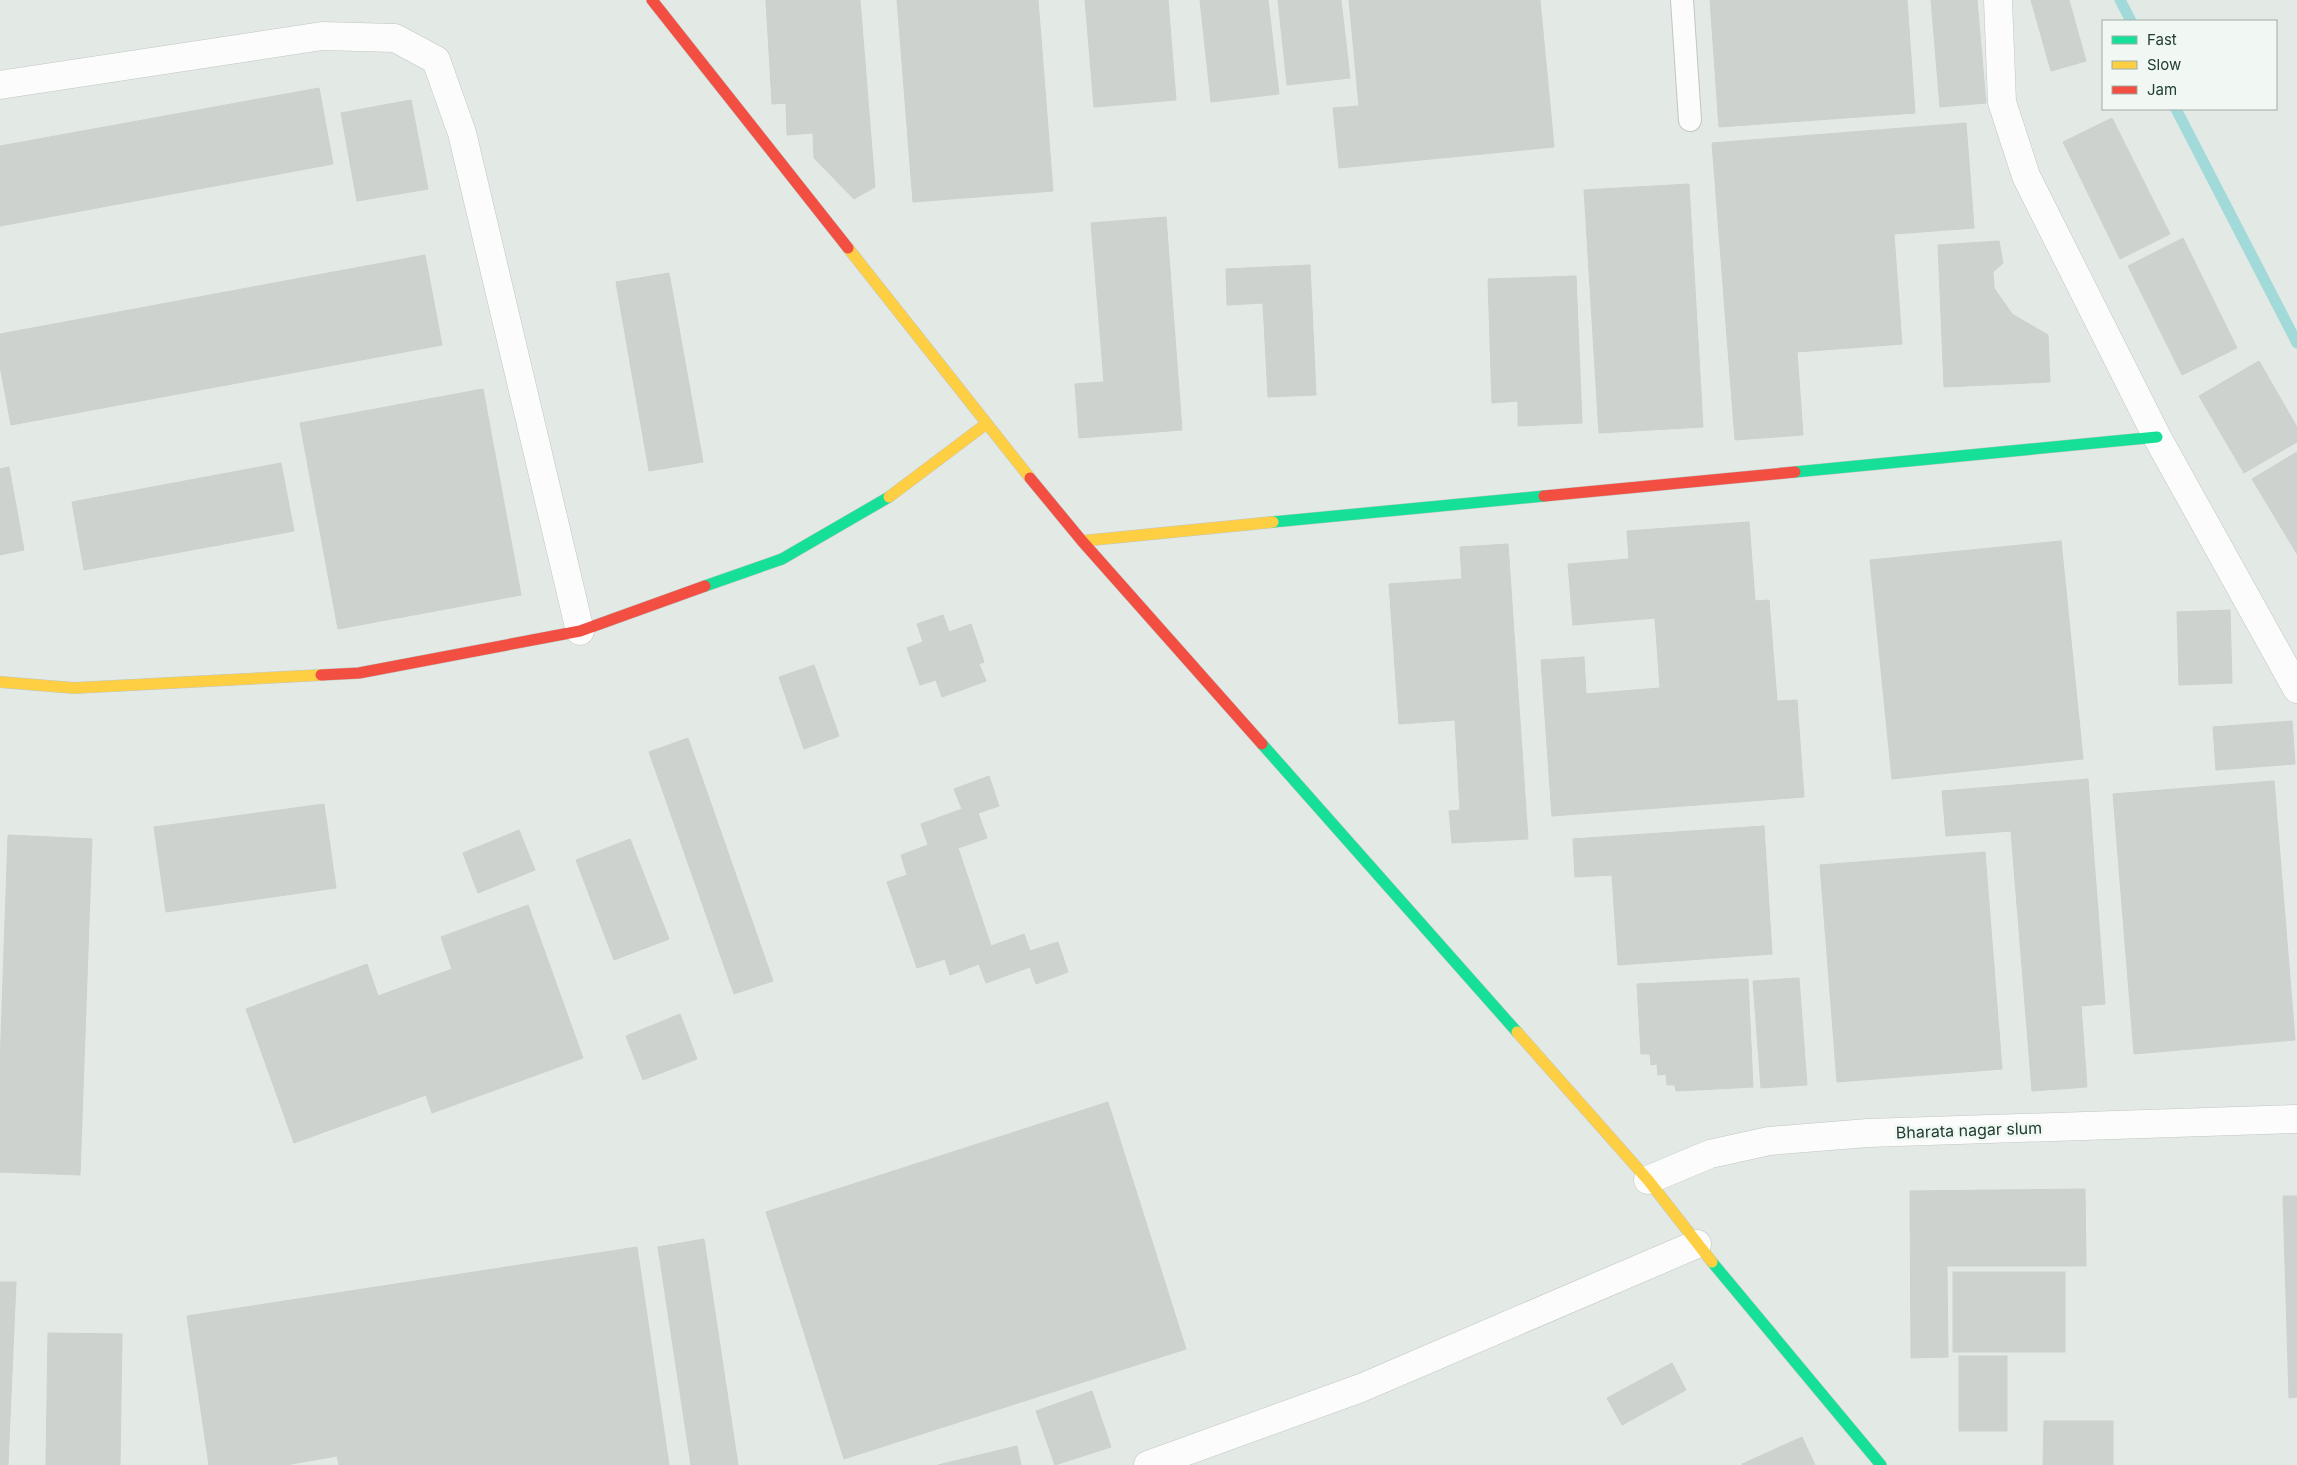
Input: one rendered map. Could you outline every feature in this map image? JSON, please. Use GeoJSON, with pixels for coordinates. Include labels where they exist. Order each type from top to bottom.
{"type":"FeatureCollection","features":[{"type":"Feature","properties":{"kind":"street"},"geometry":{"type":"LineString","coordinates":[[652,0],[986,424],[1082,540],[1648,1180],[1697,1244],[1881,1465]]}},
{"type":"Feature","properties":{"kind":"street"},"geometry":{"type":"LineString","coordinates":[[1998,0],[2002,102],[2026,176],[2157,437],[2297,689]]}},
{"type":"Feature","properties":{"kind":"street"},"geometry":{"type":"LineString","coordinates":[[0,85],[322,36],[394,38],[436,60],[462,133],[580,631]]}},
{"type":"Feature","properties":{"kind":"street"},"geometry":{"type":"LineString","coordinates":[[0,682],[74,688],[359,673],[580,631],[782,559],[892,495],[986,424]]}},
{"type":"Feature","properties":{"kind":"street"},"geometry":{"type":"LineString","coordinates":[[1082,540],[2157,437]]}},
{"type":"Feature","properties":{"kind":"street","name":"Bharata nagar slum"},"geometry":{"type":"LineString","coordinates":[[1648,1180],[1710,1154],[1769,1141],[1868,1133],[2297,1119]]}},
{"type":"Feature","properties":{"kind":"street"},"geometry":{"type":"LineString","coordinates":[[1148,1465],[1361,1388],[1697,1244]]}},
{"type":"Feature","properties":{"kind":"lane"},"geometry":{"type":"LineString","coordinates":[[1682,0],[1690,120]]}},
{"type":"Feature","properties":{"kind":"building"},"geometry":{"type":"Polygon","coordinates":[[[766,0],[860,0],[875,187],[854,199],[814,158],[813,133],[787,135],[786,103],[772,104],[766,0]]]}},
{"type":"Feature","properties":{"kind":"building"},"geometry":{"type":"Polygon","coordinates":[[[897,0],[1038,0],[1053,191],[913,202],[897,0]]]}},
{"type":"Feature","properties":{"kind":"building"},"geometry":{"type":"Polygon","coordinates":[[[1085,0],[1168,0],[1176,100],[1094,107],[1085,0]]]}},
{"type":"Feature","properties":{"kind":"building"},"geometry":{"type":"Polygon","coordinates":[[[1200,0],[1268,0],[1279,94],[1211,102],[1200,0]]]}},
{"type":"Feature","properties":{"kind":"building"},"geometry":{"type":"Polygon","coordinates":[[[1278,0],[1341,0],[1350,78],[1287,85],[1278,0]]]}},
{"type":"Feature","properties":{"kind":"building"},"geometry":{"type":"Polygon","coordinates":[[[1349,0],[1540,0],[1554,147],[1339,168],[1333,108],[1359,106],[1349,0]]]}},
{"type":"Feature","properties":{"kind":"building"},"geometry":{"type":"Polygon","coordinates":[[[1710,0],[1907,0],[1915,113],[1719,127],[1710,0]]]}},
{"type":"Feature","properties":{"kind":"building"},"geometry":{"type":"Polygon","coordinates":[[[1931,0],[1977,0],[1986,103],[1940,107],[1931,0]]]}},
{"type":"Feature","properties":{"kind":"building"},"geometry":{"type":"Polygon","coordinates":[[[2031,0],[2069,0],[2086,61],[2051,71],[2031,0]]]}},
{"type":"Feature","properties":{"kind":"building"},"geometry":{"type":"Polygon","coordinates":[[[319,88],[333,164],[0,226],[0,146],[319,88]]]}},
{"type":"Feature","properties":{"kind":"building"},"geometry":{"type":"Polygon","coordinates":[[[411,100],[428,189],[357,201],[341,113],[411,100]]]}},
{"type":"Feature","properties":{"kind":"building"},"geometry":{"type":"Polygon","coordinates":[[[2112,118],[2170,234],[2120,259],[2063,142],[2112,118]]]}},
{"type":"Feature","properties":{"kind":"building"},"geometry":{"type":"Polygon","coordinates":[[[1966,123],[1974,228],[1894,234],[1902,344],[1797,352],[1803,435],[1735,440],[1712,143],[1966,123]]]}},
{"type":"Feature","properties":{"kind":"building"},"geometry":{"type":"Polygon","coordinates":[[[1689,184],[1703,427],[1599,433],[1584,190],[1689,184]]]}},
{"type":"Feature","properties":{"kind":"building"},"geometry":{"type":"Polygon","coordinates":[[[1166,217],[1182,430],[1079,438],[1075,384],[1104,382],[1091,223],[1166,217]]]}},
{"type":"Feature","properties":{"kind":"building"},"geometry":{"type":"Polygon","coordinates":[[[2183,238],[2237,348],[2182,375],[2128,266],[2183,238]]]}},
{"type":"Feature","properties":{"kind":"building"},"geometry":{"type":"Polygon","coordinates":[[[1999,241],[2003,263],[1993,272],[1994,288],[2012,314],[2048,335],[2050,382],[1944,387],[1938,245],[1999,241]]]}},
{"type":"Feature","properties":{"kind":"building"},"geometry":{"type":"Polygon","coordinates":[[[425,255],[442,345],[11,425],[0,366],[0,334],[425,255]]]}},
{"type":"Feature","properties":{"kind":"building"},"geometry":{"type":"Polygon","coordinates":[[[1310,265],[1316,395],[1268,397],[1263,303],[1227,305],[1226,269],[1310,265]]]}},
{"type":"Feature","properties":{"kind":"building"},"geometry":{"type":"Polygon","coordinates":[[[669,273],[703,462],[649,471],[616,282],[669,273]]]}},
{"type":"Feature","properties":{"kind":"building"},"geometry":{"type":"Polygon","coordinates":[[[1576,276],[1582,423],[1518,426],[1518,401],[1492,403],[1488,279],[1576,276]]]}},
{"type":"Feature","properties":{"kind":"building"},"geometry":{"type":"Polygon","coordinates":[[[2259,361],[2297,427],[2297,442],[2244,473],[2199,396],[2259,361]]]}},
{"type":"Feature","properties":{"kind":"building"},"geometry":{"type":"Polygon","coordinates":[[[483,389],[521,595],[338,629],[300,423],[483,389]]]}},
{"type":"Feature","properties":{"kind":"building"},"geometry":{"type":"Polygon","coordinates":[[[2297,452],[2297,554],[2252,479],[2297,452]]]}},
{"type":"Feature","properties":{"kind":"building"},"geometry":{"type":"Polygon","coordinates":[[[281,463],[294,531],[84,570],[72,502],[281,463]]]}},
{"type":"Feature","properties":{"kind":"building"},"geometry":{"type":"Polygon","coordinates":[[[9,467],[24,550],[0,555],[0,469],[9,467]]]}},
{"type":"Feature","properties":{"kind":"building"},"geometry":{"type":"Polygon","coordinates":[[[1749,522],[1755,601],[1769,600],[1777,701],[1797,700],[1804,797],[1552,816],[1541,660],[1584,657],[1586,694],[1660,688],[1655,618],[1573,625],[1568,564],[1629,559],[1627,531],[1749,522]]]}},
{"type":"Feature","properties":{"kind":"building"},"geometry":{"type":"Polygon","coordinates":[[[2061,541],[2083,759],[1892,779],[1870,560],[2061,541]]]}},
{"type":"Feature","properties":{"kind":"building"},"geometry":{"type":"Polygon","coordinates":[[[1508,544],[1528,839],[1452,843],[1449,811],[1460,810],[1455,720],[1399,724],[1389,584],[1462,579],[1460,547],[1508,544]]]}},
{"type":"Feature","properties":{"kind":"building"},"geometry":{"type":"Polygon","coordinates":[[[2230,610],[2232,683],[2179,685],[2177,612],[2230,610]]]}},
{"type":"Feature","properties":{"kind":"building"},"geometry":{"type":"Polygon","coordinates":[[[943,615],[949,632],[971,624],[984,662],[979,664],[986,681],[942,697],[936,680],[920,685],[907,648],[923,642],[917,624],[943,615]]]}},
{"type":"Feature","properties":{"kind":"building"},"geometry":{"type":"Polygon","coordinates":[[[814,665],[839,736],[804,749],[779,677],[814,665]]]}},
{"type":"Feature","properties":{"kind":"building"},"geometry":{"type":"Polygon","coordinates":[[[2292,721],[2295,764],[2216,770],[2213,727],[2292,721]]]}},
{"type":"Feature","properties":{"kind":"building"},"geometry":{"type":"Polygon","coordinates":[[[688,738],[773,981],[734,994],[649,752],[688,738]]]}},
{"type":"Feature","properties":{"kind":"building"},"geometry":{"type":"Polygon","coordinates":[[[989,776],[999,806],[978,813],[987,838],[958,848],[991,946],[1024,934],[1030,951],[1058,942],[1068,972],[1036,984],[1030,967],[986,983],[979,964],[950,975],[945,959],[917,968],[887,882],[907,875],[901,855],[928,845],[921,824],[962,809],[954,789],[989,776]]]}},
{"type":"Feature","properties":{"kind":"building"},"geometry":{"type":"Polygon","coordinates":[[[2088,779],[2105,1004],[2081,1006],[2087,1087],[2032,1091],[2011,831],[1946,836],[1942,791],[2088,779]]]}},
{"type":"Feature","properties":{"kind":"building"},"geometry":{"type":"Polygon","coordinates":[[[2274,781],[2295,1040],[2134,1054],[2113,794],[2274,781]]]}},
{"type":"Feature","properties":{"kind":"building"},"geometry":{"type":"Polygon","coordinates":[[[324,804],[336,888],[166,912],[154,827],[324,804]]]}},
{"type":"Feature","properties":{"kind":"building"},"geometry":{"type":"Polygon","coordinates":[[[1764,826],[1772,954],[1618,965],[1612,875],[1575,877],[1573,839],[1764,826]]]}},
{"type":"Feature","properties":{"kind":"building"},"geometry":{"type":"Polygon","coordinates":[[[519,830],[535,870],[478,893],[463,853],[519,830]]]}},
{"type":"Feature","properties":{"kind":"building"},"geometry":{"type":"Polygon","coordinates":[[[8,835],[92,839],[80,1175],[0,1172],[0,1066],[8,835]]]}},
{"type":"Feature","properties":{"kind":"building"},"geometry":{"type":"Polygon","coordinates":[[[630,839],[669,939],[614,960],[576,860],[630,839]]]}},
{"type":"Feature","properties":{"kind":"building"},"geometry":{"type":"Polygon","coordinates":[[[1985,852],[2002,1069],[1837,1082],[1820,865],[1985,852]]]}},
{"type":"Feature","properties":{"kind":"building"},"geometry":{"type":"Polygon","coordinates":[[[528,905],[583,1058],[432,1113],[426,1095],[294,1143],[246,1009],[367,964],[378,996],[452,969],[441,937],[528,905]]]}},
{"type":"Feature","properties":{"kind":"building"},"geometry":{"type":"Polygon","coordinates":[[[1799,978],[1807,1085],[1761,1088],[1753,981],[1799,978]]]}},
{"type":"Feature","properties":{"kind":"building"},"geometry":{"type":"Polygon","coordinates":[[[1748,979],[1753,1087],[1676,1091],[1675,1085],[1667,1085],[1666,1074],[1658,1075],[1657,1064],[1651,1065],[1650,1054],[1641,1054],[1637,984],[1748,979]]]}},
{"type":"Feature","properties":{"kind":"building"},"geometry":{"type":"Polygon","coordinates":[[[680,1014],[697,1059],[643,1080],[626,1036],[680,1014]]]}},
{"type":"Feature","properties":{"kind":"building"},"geometry":{"type":"Polygon","coordinates":[[[1108,1102],[1186,1349],[844,1459],[766,1212],[1108,1102]]]}},
{"type":"Feature","properties":{"kind":"building"},"geometry":{"type":"Polygon","coordinates":[[[2085,1189],[2086,1266],[1947,1266],[1948,1357],[1911,1358],[1910,1191],[2085,1189]]]}},
{"type":"Feature","properties":{"kind":"building"},"geometry":{"type":"Polygon","coordinates":[[[2283,1196],[2297,1196],[2297,1397],[2289,1398],[2283,1196]]]}},
{"type":"Feature","properties":{"kind":"building"},"geometry":{"type":"Polygon","coordinates":[[[704,1239],[738,1465],[691,1465],[658,1247],[704,1239]]]}},
{"type":"Feature","properties":{"kind":"building"},"geometry":{"type":"Polygon","coordinates":[[[637,1247],[669,1465],[339,1465],[337,1456],[286,1465],[209,1465],[187,1316],[637,1247]]]}},
{"type":"Feature","properties":{"kind":"building"},"geometry":{"type":"Polygon","coordinates":[[[1953,1272],[2065,1272],[2065,1352],[1953,1352],[1953,1272]]]}},
{"type":"Feature","properties":{"kind":"building"},"geometry":{"type":"Polygon","coordinates":[[[0,1282],[16,1282],[8,1465],[0,1465],[0,1282]]]}},
{"type":"Feature","properties":{"kind":"building"},"geometry":{"type":"Polygon","coordinates":[[[48,1333],[122,1334],[120,1465],[46,1465],[48,1333]]]}},
{"type":"Feature","properties":{"kind":"building"},"geometry":{"type":"Polygon","coordinates":[[[1959,1356],[2007,1356],[2007,1431],[1959,1431],[1959,1356]]]}},
{"type":"Feature","properties":{"kind":"building"},"geometry":{"type":"Polygon","coordinates":[[[1672,1363],[1686,1390],[1622,1425],[1607,1398],[1672,1363]]]}},
{"type":"Feature","properties":{"kind":"building"},"geometry":{"type":"Polygon","coordinates":[[[1092,1391],[1111,1447],[1055,1465],[1036,1411],[1092,1391]]]}},
{"type":"Feature","properties":{"kind":"building"},"geometry":{"type":"Polygon","coordinates":[[[2044,1421],[2113,1421],[2113,1465],[2043,1465],[2044,1421]]]}},
{"type":"Feature","properties":{"kind":"building"},"geometry":{"type":"Polygon","coordinates":[[[1802,1437],[1815,1465],[1742,1464],[1802,1437]]]}},
{"type":"Feature","properties":{"kind":"building"},"geometry":{"type":"Polygon","coordinates":[[[1017,1446],[1021,1465],[938,1465],[1017,1446]]]}},
{"type":"Feature","properties":{"kind":"waterway"},"geometry":{"type":"LineString","coordinates":[[2120,0],[2130,20]]}},
{"type":"Feature","properties":{"kind":"waterway"},"geometry":{"type":"LineString","coordinates":[[2177,110],[2297,343]]}},
{"type":"Feature","properties":{"kind":"traffic: fast"},"geometry":{"type":"LineString","coordinates":[[1795,472],[2157,437]]}},
{"type":"Feature","properties":{"kind":"traffic: fast"},"geometry":{"type":"LineString","coordinates":[[1273,522],[1544,496]]}},
{"type":"Feature","properties":{"kind":"traffic: fast"},"geometry":{"type":"LineString","coordinates":[[705,586],[782,559],[889,497]]}},
{"type":"Feature","properties":{"kind":"traffic: fast"},"geometry":{"type":"LineString","coordinates":[[1262,744],[1517,1032]]}},
{"type":"Feature","properties":{"kind":"traffic: fast"},"geometry":{"type":"LineString","coordinates":[[1712,1262],[1881,1465]]}},
{"type":"Feature","properties":{"kind":"traffic: slow"},"geometry":{"type":"LineString","coordinates":[[848,248],[1030,478]]}},
{"type":"Feature","properties":{"kind":"traffic: slow"},"geometry":{"type":"LineString","coordinates":[[889,497],[986,424]]}},
{"type":"Feature","properties":{"kind":"traffic: slow"},"geometry":{"type":"LineString","coordinates":[[1082,541],[1273,522]]}},
{"type":"Feature","properties":{"kind":"traffic: slow"},"geometry":{"type":"LineString","coordinates":[[0,682],[74,688],[321,675]]}},
{"type":"Feature","properties":{"kind":"traffic: slow"},"geometry":{"type":"LineString","coordinates":[[1517,1032],[1648,1180],[1712,1262]]}},
{"type":"Feature","properties":{"kind":"traffic: jam"},"geometry":{"type":"LineString","coordinates":[[652,0],[848,248]]}},
{"type":"Feature","properties":{"kind":"traffic: jam"},"geometry":{"type":"LineString","coordinates":[[1544,496],[1795,472]]}},
{"type":"Feature","properties":{"kind":"traffic: jam"},"geometry":{"type":"LineString","coordinates":[[1030,478],[1082,541],[1262,744]]}},
{"type":"Feature","properties":{"kind":"traffic: jam"},"geometry":{"type":"LineString","coordinates":[[321,675],[359,673],[580,631],[705,586]]}}]}
